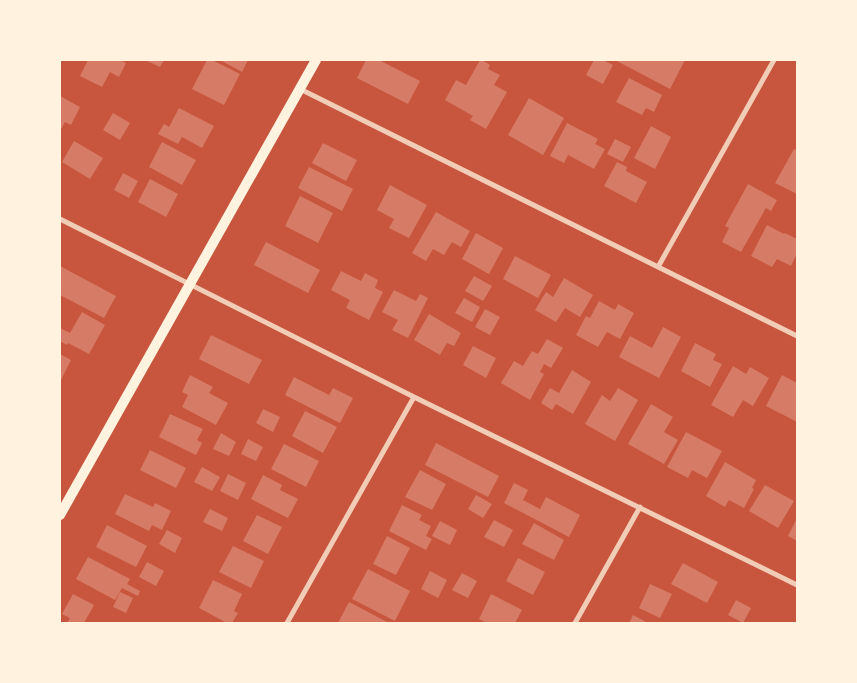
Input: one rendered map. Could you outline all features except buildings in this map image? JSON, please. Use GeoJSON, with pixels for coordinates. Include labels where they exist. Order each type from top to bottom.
{"type":"FeatureCollection","features":[{"type":"Feature","properties":{"kind":"main road"},"geometry":{"type":"LineString","coordinates":[[60,515],[316,60]]}},
{"type":"Feature","properties":{"kind":"street"},"geometry":{"type":"LineString","coordinates":[[658,268],[774,60]]}},
{"type":"Feature","properties":{"kind":"street"},"geometry":{"type":"LineString","coordinates":[[300,89],[797,336]]}},
{"type":"Feature","properties":{"kind":"street"},"geometry":{"type":"LineString","coordinates":[[60,219],[414,397],[797,586]]}},
{"type":"Feature","properties":{"kind":"street"},"geometry":{"type":"LineString","coordinates":[[287,623],[414,397]]}},
{"type":"Feature","properties":{"kind":"street"},"geometry":{"type":"LineString","coordinates":[[575,623],[640,507]]}}]}
